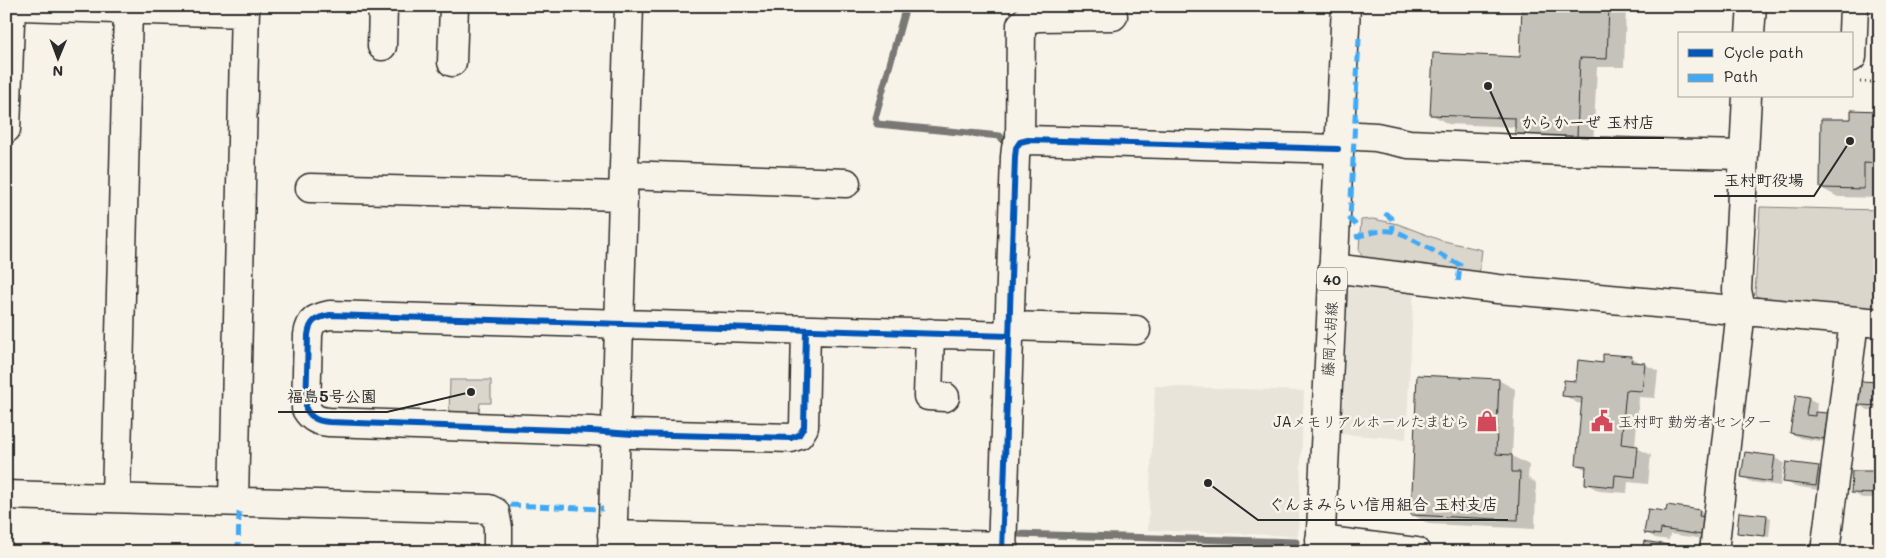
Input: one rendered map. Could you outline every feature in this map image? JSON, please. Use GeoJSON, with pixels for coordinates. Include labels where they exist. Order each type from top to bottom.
{"type":"FeatureCollection","features":[{"type":"Feature","properties":{"kind":"street"},"geometry":{"type":"LineString","coordinates":[[6,128],[10,22],[13,11],[20,6],[245,10],[234,500]]}},
{"type":"Feature","properties":{"kind":"street"},"geometry":{"type":"LineString","coordinates":[[382,46],[383,6]]}},
{"type":"Feature","properties":{"kind":"street"},"geometry":{"type":"LineString","coordinates":[[452,62],[454,6]]}},
{"type":"Feature","properties":{"kind":"street"},"geometry":{"type":"LineString","coordinates":[[628,6],[612,543],[1003,549],[1014,157],[1020,142],[1021,25],[1028,19],[1038,17],[1113,16]]}},
{"type":"Feature","properties":{"kind":"street","name":"藤岡大胡線"},"geometry":{"type":"LineString","coordinates":[[1320,546],[1346,6]]}},
{"type":"Feature","properties":{"kind":"street"},"geometry":{"type":"LineString","coordinates":[[1750,32],[1752,6]]}},
{"type":"Feature","properties":{"kind":"street"},"geometry":{"type":"LineString","coordinates":[[1853,32],[1854,6]]}},
{"type":"Feature","properties":{"kind":"street"},"geometry":{"type":"LineString","coordinates":[[116,498],[128,9]]}},
{"type":"Feature","properties":{"kind":"street"},"geometry":{"type":"LineString","coordinates":[[1714,552],[1741,310],[1737,290],[1747,98]]}},
{"type":"Feature","properties":{"kind":"street"},"geometry":{"type":"LineString","coordinates":[[1020,142],[1028,140],[1339,142],[1376,137],[1409,144],[1575,151],[1744,155]]}},
{"type":"Feature","properties":{"kind":"street"},"geometry":{"type":"LineString","coordinates":[[310,188],[624,186],[846,182]]}},
{"type":"Feature","properties":{"kind":"street"},"geometry":{"type":"LineString","coordinates":[[1333,268],[1474,286],[1867,322],[1825,552]]}},
{"type":"Feature","properties":{"kind":"street"},"geometry":{"type":"LineString","coordinates":[[806,330],[804,427],[800,435],[791,438],[632,434],[319,421],[310,416],[306,409],[307,354],[310,325],[313,320],[330,315],[930,333],[1136,330]]}},
{"type":"Feature","properties":{"kind":"street"},"geometry":{"type":"LineString","coordinates":[[930,333],[928,396],[945,397]]}},
{"type":"Feature","properties":{"kind":"street"},"geometry":{"type":"LineString","coordinates":[[6,495],[234,500],[489,509],[495,512],[498,519],[498,552]]}},
{"type":"Feature","properties":{"kind":"street"},"geometry":{"type":"LineString","coordinates":[[1320,546],[1416,552]]}},
{"type":"Feature","properties":{"kind":"path"},"geometry":{"type":"LineString","coordinates":[[1854,82],[1880,82]]}},
{"type":"Feature","properties":{"kind":"shaded area"},"geometry":{"type":"Polygon","coordinates":[[[1760,207],[1880,210],[1880,312],[1761,301],[1755,294],[1760,207]]]}},
{"type":"Feature","properties":{"kind":"shaded area"},"geometry":{"type":"Polygon","coordinates":[[[1373,219],[1398,224],[1440,240],[1482,250],[1479,275],[1362,257],[1359,249],[1361,220],[1373,219]]]}},
{"type":"Feature","properties":{"kind":"shaded area"},"geometry":{"type":"Polygon","coordinates":[[[1356,284],[1414,289],[1406,439],[1342,434],[1348,291],[1356,284]]]}},
{"type":"Feature","properties":{"kind":"shaded area"},"geometry":{"type":"Polygon","coordinates":[[[450,380],[491,380],[491,403],[480,403],[479,414],[449,414],[450,380]]]}},
{"type":"Feature","properties":{"kind":"shaded area"},"geometry":{"type":"Polygon","coordinates":[[[1155,386],[1304,391],[1298,536],[1148,530],[1155,386]]]}},
{"type":"Feature","properties":{"kind":"shaded area"},"geometry":{"type":"Polygon","coordinates":[[[1155,545],[1298,550],[1298,552],[1155,552],[1155,545]]]}},
{"type":"Feature","properties":{"kind":"building"},"geometry":{"type":"Polygon","coordinates":[[[1522,6],[1609,6],[1607,59],[1580,58],[1577,138],[1515,135],[1515,118],[1430,115],[1433,53],[1520,57],[1522,6]]]}},
{"type":"Feature","properties":{"kind":"building"},"geometry":{"type":"Polygon","coordinates":[[[1851,110],[1880,111],[1880,164],[1864,163],[1864,189],[1820,188],[1821,119],[1851,119],[1851,110]]]}},
{"type":"Feature","properties":{"kind":"building","name":"玉村町 勤労者センター"},"geometry":{"type":"Polygon","coordinates":[[[1603,354],[1632,356],[1631,362],[1645,363],[1642,391],[1626,390],[1621,444],[1638,446],[1635,477],[1615,475],[1614,487],[1585,484],[1586,466],[1576,465],[1582,398],[1562,396],[1564,380],[1576,381],[1578,360],[1603,363],[1603,354]]]}},
{"type":"Feature","properties":{"kind":"building"},"geometry":{"type":"Polygon","coordinates":[[[1417,375],[1499,379],[1496,454],[1512,455],[1512,472],[1520,472],[1518,520],[1411,515],[1417,375]]]}},
{"type":"Feature","properties":{"kind":"building"},"geometry":{"type":"Polygon","coordinates":[[[1860,381],[1880,382],[1880,406],[1858,405],[1860,381]]]}},
{"type":"Feature","properties":{"kind":"building"},"geometry":{"type":"Polygon","coordinates":[[[1796,395],[1809,397],[1806,415],[1815,416],[1815,412],[1828,413],[1824,439],[1790,433],[1796,395]]]}},
{"type":"Feature","properties":{"kind":"building"},"geometry":{"type":"Polygon","coordinates":[[[1745,452],[1775,456],[1771,482],[1741,477],[1745,452]]]}},
{"type":"Feature","properties":{"kind":"building"},"geometry":{"type":"Polygon","coordinates":[[[1786,462],[1819,466],[1816,486],[1783,482],[1786,462]]]}},
{"type":"Feature","properties":{"kind":"building"},"geometry":{"type":"Polygon","coordinates":[[[1852,471],[1880,471],[1880,494],[1851,493],[1852,471]]]}},
{"type":"Feature","properties":{"kind":"building"},"geometry":{"type":"Polygon","coordinates":[[[1667,505],[1700,510],[1699,516],[1705,517],[1702,535],[1661,529],[1660,535],[1644,533],[1648,509],[1666,511],[1667,505]]]}},
{"type":"Feature","properties":{"kind":"building"},"geometry":{"type":"Polygon","coordinates":[[[1739,512],[1767,515],[1765,536],[1737,533],[1739,512]]]}},
{"type":"Feature","properties":{"kind":"building"},"geometry":{"type":"Polygon","coordinates":[[[1644,541],[1686,548],[1685,552],[1642,552],[1644,541]]]}},
{"type":"Feature","properties":{"kind":"waterway"},"geometry":{"type":"LineString","coordinates":[[906,6],[875,118],[877,124],[1000,136],[1003,140]]}},
{"type":"Feature","properties":{"kind":"waterway"},"geometry":{"type":"LineString","coordinates":[[1015,534],[1296,542]]}},
{"type":"Feature","properties":{"kind":"marked path"},"geometry":{"type":"LineString","coordinates":[[1356,225],[1350,219],[1359,38]]}},
{"type":"Feature","properties":{"kind":"marked path"},"geometry":{"type":"LineString","coordinates":[[1385,213],[1392,219],[1393,230]]}},
{"type":"Feature","properties":{"kind":"marked path"},"geometry":{"type":"LineString","coordinates":[[1355,237],[1385,231],[1402,234],[1460,265],[1458,284]]}},
{"type":"Feature","properties":{"kind":"marked path"},"geometry":{"type":"LineString","coordinates":[[510,505],[603,509]]}},
{"type":"Feature","properties":{"kind":"marked path"},"geometry":{"type":"LineString","coordinates":[[238,552],[239,512]]}},
{"type":"Feature","properties":{"kind":"cycle path"},"geometry":{"type":"LineString","coordinates":[[1002,552],[1015,157],[1016,148],[1020,142],[1028,140],[1338,149]]}},
{"type":"Feature","properties":{"kind":"cycle path"},"geometry":{"type":"LineString","coordinates":[[806,330],[804,427],[799,435],[791,438],[632,434],[329,422],[316,419],[306,409],[308,335],[310,326],[314,320],[330,315],[1009,336]]}},
{"type":"Feature","properties":{"kind":"place","name":"からかーぜ 玉村店"},"geometry":{"type":"Point","coordinates":[1488,86]}},
{"type":"Feature","properties":{"kind":"place","name":"玉村町役場"},"geometry":{"type":"Point","coordinates":[1850,141]}},
{"type":"Feature","properties":{"kind":"place","name":"福島5号公園"},"geometry":{"type":"Point","coordinates":[471,392]}},
{"type":"Feature","properties":{"kind":"place","name":"JAメモリアルホールたまむら"},"geometry":{"type":"Point","coordinates":[1487,421]}},
{"type":"Feature","properties":{"kind":"place","name":"玉村町 勤労者センター"},"geometry":{"type":"Point","coordinates":[1602,421]}},
{"type":"Feature","properties":{"kind":"place","name":"ぐんまみらい信用組合 玉村支店"},"geometry":{"type":"Point","coordinates":[1208,483]}}]}
